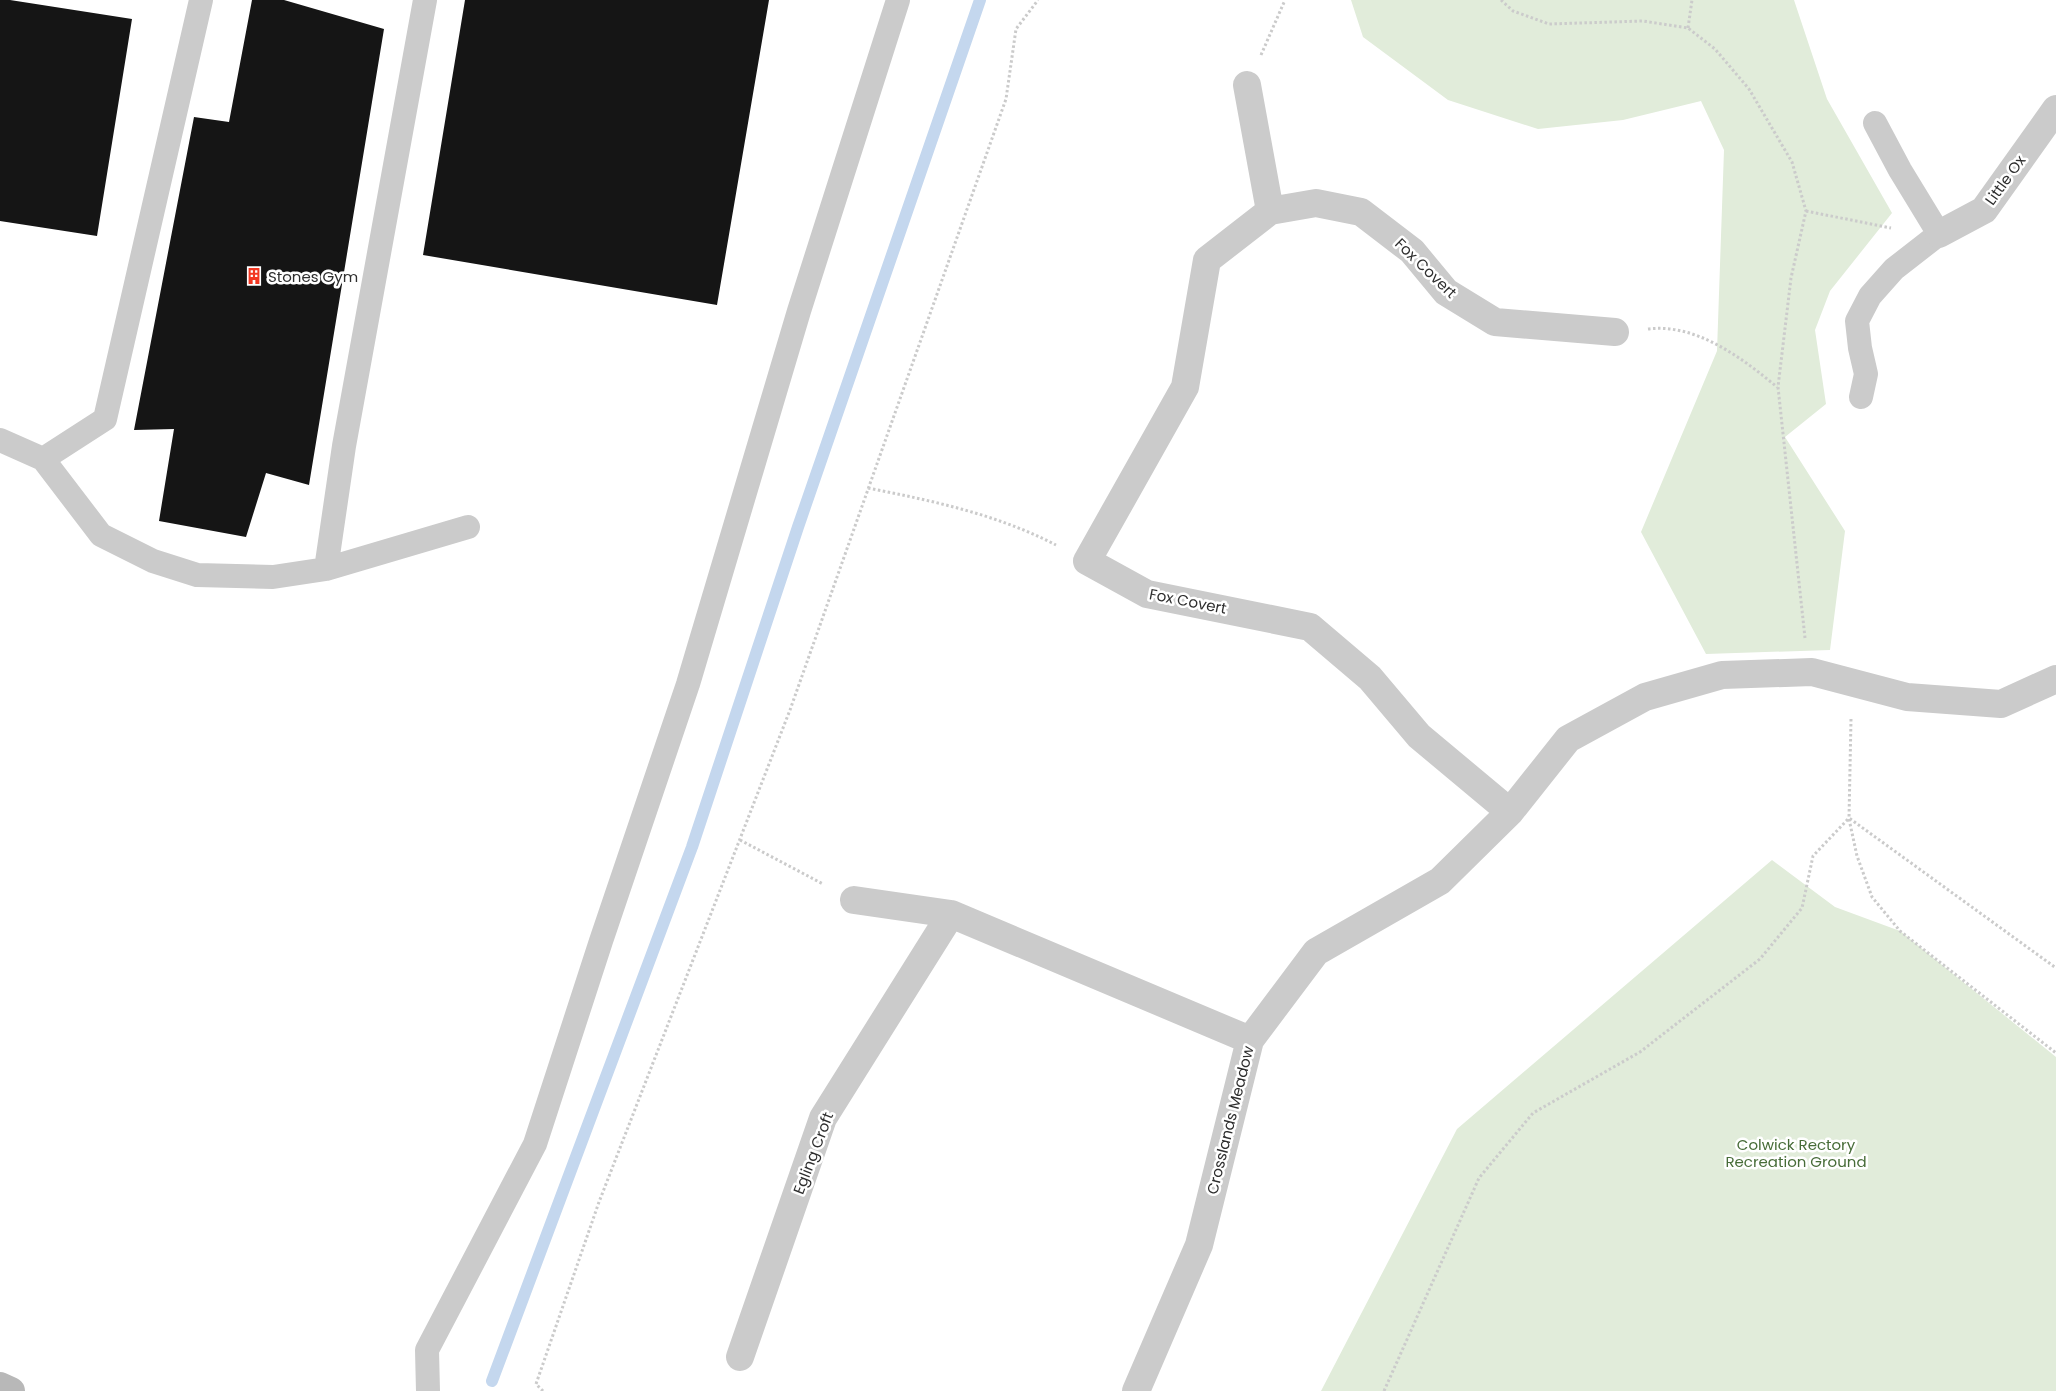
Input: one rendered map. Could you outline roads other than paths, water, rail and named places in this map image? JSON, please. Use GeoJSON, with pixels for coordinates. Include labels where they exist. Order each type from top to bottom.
{"type":"FeatureCollection","features":[{"type":"Feature","properties":{"kind":"street"},"geometry":{"type":"LineString","coordinates":[[1247,86],[1270,211]]}},
{"type":"Feature","properties":{"kind":"street","name":"Little Ox"},"geometry":{"type":"LineString","coordinates":[[1939,234],[1984,210],[2056,109]]}},
{"type":"Feature","properties":{"kind":"street","name":"Fox Covert"},"geometry":{"type":"LineString","coordinates":[[1510,812],[1419,736],[1370,678],[1310,627],[1147,594],[1087,560],[1185,387],[1207,260],[1270,211],[1316,203],[1361,212],[1412,251],[1446,292],[1495,322],[1615,332]]}},
{"type":"Feature","properties":{"kind":"street","name":"Crosslands Meadow"},"geometry":{"type":"LineString","coordinates":[[1136,1391],[1199,1245],[1250,1040],[1316,952],[1440,881],[1510,812],[1568,739],[1645,697],[1722,675],[1812,672],[1907,697],[2001,704],[2056,679]]}},
{"type":"Feature","properties":{"kind":"street"},"geometry":{"type":"LineString","coordinates":[[854,900],[951,914],[1250,1040]]}},
{"type":"Feature","properties":{"kind":"street","name":"Egling Croft"},"geometry":{"type":"LineString","coordinates":[[740,1357],[823,1118],[951,914]]}},
{"type":"Feature","properties":{"kind":"street"},"geometry":{"type":"LineString","coordinates":[[0,1386],[11,1391]]}},
{"type":"Feature","properties":{"kind":"lane"},"geometry":{"type":"LineString","coordinates":[[43,459],[105,419],[201,0]]}},
{"type":"Feature","properties":{"kind":"lane"},"geometry":{"type":"LineString","coordinates":[[326,569],[344,446],[425,0]]}},
{"type":"Feature","properties":{"kind":"lane"},"geometry":{"type":"LineString","coordinates":[[428,1391],[427,1350],[535,1144],[688,684],[799,311],[898,0]]}},
{"type":"Feature","properties":{"kind":"lane"},"geometry":{"type":"LineString","coordinates":[[1862,397],[1866,374],[1860,348],[1857,321],[1870,296],[1894,270],[1939,234],[1900,170],[1875,123]]}},
{"type":"Feature","properties":{"kind":"lane"},"geometry":{"type":"LineString","coordinates":[[0,440],[43,459],[101,535],[153,561],[197,575],[273,577],[326,569],[468,527]]}},
{"type":"Feature","properties":{"kind":"waterway"},"geometry":{"type":"LineString","coordinates":[[492,1381],[692,847],[798,527],[980,0]]}},
{"type":"Feature","properties":{"kind":"place","name":"Stones Gym"},"geometry":{"type":"Point","coordinates":[254,276]}},
{"type":"Feature","properties":{"kind":"park label","name":"Colwick Rectory Recreation Ground"},"geometry":{"type":"Point","coordinates":[1796,1152]}}]}
